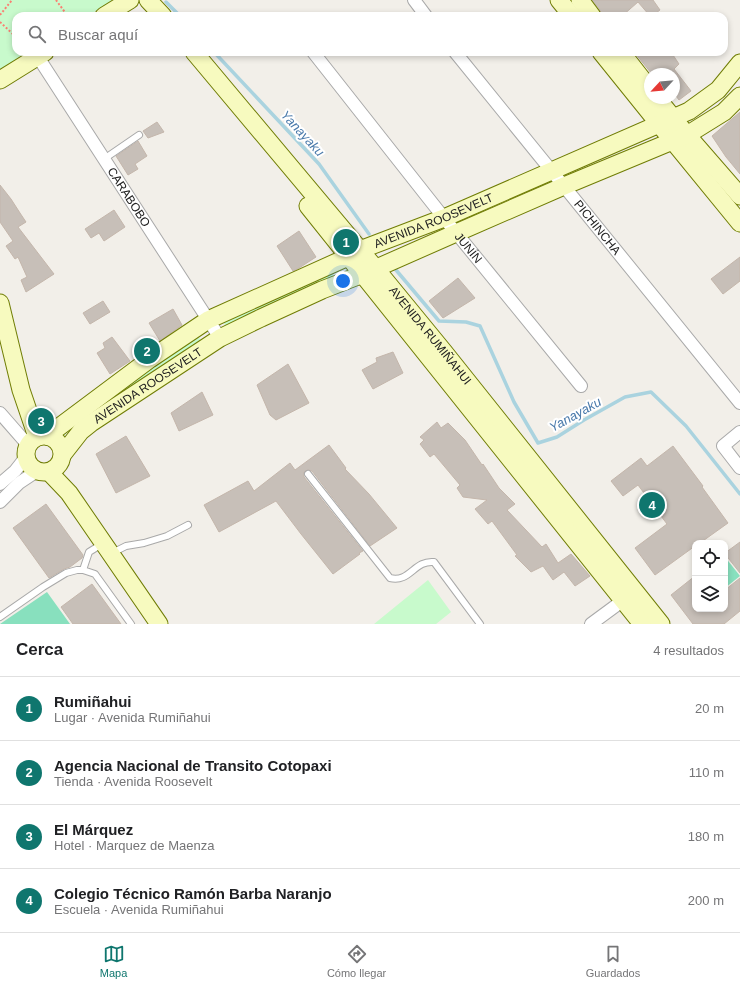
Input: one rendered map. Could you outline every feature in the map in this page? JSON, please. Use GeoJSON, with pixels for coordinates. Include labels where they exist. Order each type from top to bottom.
{"type":"FeatureCollection","features":[{"type":"Feature","properties":{"kind":"street"},"geometry":{"type":"LineString","coordinates":[[110,12],[130,0]]}},
{"type":"Feature","properties":{"kind":"street"},"geometry":{"type":"LineString","coordinates":[[140,0],[150,12]]}},
{"type":"Feature","properties":{"kind":"street"},"geometry":{"type":"LineString","coordinates":[[148,0],[159,12]]}},
{"type":"Feature","properties":{"kind":"street"},"geometry":{"type":"LineString","coordinates":[[414,0],[423,12]]}},
{"type":"Feature","properties":{"kind":"street"},"geometry":{"type":"LineString","coordinates":[[559,0],[569,12]]}},
{"type":"Feature","properties":{"kind":"street"},"geometry":{"type":"LineString","coordinates":[[580,0],[589,12]]}},
{"type":"Feature","properties":{"kind":"street"},"geometry":{"type":"LineString","coordinates":[[0,80],[39,56]]}},
{"type":"Feature","properties":{"kind":"street","name":"CARABOBO"},"geometry":{"type":"LineString","coordinates":[[43,56],[104,158],[118,176],[220,338]]}},
{"type":"Feature","properties":{"kind":"street","name":"AVENIDA RUMIÑAHUI"},"geometry":{"type":"LineString","coordinates":[[187,56],[223,94],[369,272],[629,596],[661,624]]}},
{"type":"Feature","properties":{"kind":"street","name":"AVENIDA RUMIÑAHUI"},"geometry":{"type":"LineString","coordinates":[[197,56],[223,94]]}},
{"type":"Feature","properties":{"kind":"street","name":"JUNÍN"},"geometry":{"type":"LineString","coordinates":[[316,56],[444,218],[581,386]]}},
{"type":"Feature","properties":{"kind":"street","name":"PICHINCHA"},"geometry":{"type":"LineString","coordinates":[[458,56],[740,403]]}},
{"type":"Feature","properties":{"kind":"street"},"geometry":{"type":"LineString","coordinates":[[605,56],[680,138],[740,223]]}},
{"type":"Feature","properties":{"kind":"street"},"geometry":{"type":"LineString","coordinates":[[624,56],[644,81]]}},
{"type":"Feature","properties":{"kind":"street","name":"AVENIDA ROOSEVELT"},"geometry":{"type":"LineString","coordinates":[[0,484],[14,471],[35,444],[150,359],[208,320],[354,254],[552,172],[689,111],[718,90],[740,63]]}},
{"type":"Feature","properties":{"kind":"street","name":"AVENIDA ROOSEVELT"},"geometry":{"type":"LineString","coordinates":[[0,502],[19,483],[52,466],[81,431],[91,423],[220,338],[322,290],[369,272],[456,232],[680,138],[724,112],[740,96]]}},
{"type":"Feature","properties":{"kind":"street"},"geometry":{"type":"LineString","coordinates":[[659,104],[666,121]]}},
{"type":"Feature","properties":{"kind":"street"},"geometry":{"type":"LineString","coordinates":[[680,138],[737,188]]}},
{"type":"Feature","properties":{"kind":"street"},"geometry":{"type":"LineString","coordinates":[[395,237],[406,255]]}},
{"type":"Feature","properties":{"kind":"street"},"geometry":{"type":"LineString","coordinates":[[0,303],[35,444],[28,463],[32,468],[52,466]]}},
{"type":"Feature","properties":{"kind":"street"},"geometry":{"type":"LineString","coordinates":[[0,413],[35,444]]}},
{"type":"Feature","properties":{"kind":"street"},"geometry":{"type":"LineString","coordinates":[[740,432],[723,446],[740,468]]}},
{"type":"Feature","properties":{"kind":"street"},"geometry":{"type":"LineString","coordinates":[[35,444],[53,438],[62,447],[52,466]]}},
{"type":"Feature","properties":{"kind":"street"},"geometry":{"type":"LineString","coordinates":[[52,466],[159,624]]}},
{"type":"Feature","properties":{"kind":"street"},"geometry":{"type":"LineString","coordinates":[[590,624],[629,596]]}},
{"type":"Feature","properties":{"kind":"street","name":"AVENIDA RUMIÑAHUI"},"geometry":{"type":"LineString","coordinates":[[629,596],[642,624]]}},
{"type":"Feature","properties":{"kind":"lane"},"geometry":{"type":"LineString","coordinates":[[104,158],[140,134]]}},
{"type":"Feature","properties":{"kind":"lane"},"geometry":{"type":"LineString","coordinates":[[308,474],[390,578],[402,579],[423,563],[434,562],[480,624]]}},
{"type":"Feature","properties":{"kind":"lane"},"geometry":{"type":"LineString","coordinates":[[83,570],[89,552],[144,543],[167,536],[188,525]]}},
{"type":"Feature","properties":{"kind":"lane"},"geometry":{"type":"LineString","coordinates":[[0,617],[66,573],[83,570],[95,574],[131,624]]}},
{"type":"Feature","properties":{"kind":"path"},"geometry":{"type":"LineString","coordinates":[[0,15],[12,0]]}},
{"type":"Feature","properties":{"kind":"path"},"geometry":{"type":"LineString","coordinates":[[56,0],[64,12]]}},
{"type":"Feature","properties":{"kind":"path"},"geometry":{"type":"LineString","coordinates":[[0,22],[12,33]]}},
{"type":"Feature","properties":{"kind":"green space"},"geometry":{"type":"Polygon","coordinates":[[[0,0],[113,0],[94,12],[12,12],[12,56],[24,56],[0,71],[0,0]]]}},
{"type":"Feature","properties":{"kind":"green space"},"geometry":{"type":"Polygon","coordinates":[[[331,269],[334,277],[227,329],[222,319],[331,269]]]}},
{"type":"Feature","properties":{"kind":"green space"},"geometry":{"type":"Polygon","coordinates":[[[198,336],[202,342],[81,418],[61,439],[56,431],[198,336]]]}},
{"type":"Feature","properties":{"kind":"green space"},"geometry":{"type":"Polygon","coordinates":[[[728,561],[740,576],[728,586],[728,561]]]}},
{"type":"Feature","properties":{"kind":"green space"},"geometry":{"type":"Polygon","coordinates":[[[428,580],[451,612],[436,624],[374,624],[428,580]]]}},
{"type":"Feature","properties":{"kind":"green space"},"geometry":{"type":"Polygon","coordinates":[[[47,592],[70,624],[0,624],[47,592]]]}},
{"type":"Feature","properties":{"kind":"building"},"geometry":{"type":"Polygon","coordinates":[[[592,0],[653,0],[660,10],[657,12],[647,12],[638,2],[627,12],[601,12],[592,0]]]}},
{"type":"Feature","properties":{"kind":"building"},"geometry":{"type":"Polygon","coordinates":[[[637,56],[674,56],[679,64],[675,68],[647,68],[637,56]]]}},
{"type":"Feature","properties":{"kind":"building"},"geometry":{"type":"Polygon","coordinates":[[[680,77],[691,91],[680,99],[680,77]]]}},
{"type":"Feature","properties":{"kind":"building"},"geometry":{"type":"Polygon","coordinates":[[[740,112],[740,174],[712,136],[740,112]]]}},
{"type":"Feature","properties":{"kind":"building"},"geometry":{"type":"Polygon","coordinates":[[[157,122],[164,132],[148,138],[143,131],[157,122]]]}},
{"type":"Feature","properties":{"kind":"building"},"geometry":{"type":"Polygon","coordinates":[[[138,141],[147,156],[135,164],[138,169],[128,175],[116,156],[138,141]]]}},
{"type":"Feature","properties":{"kind":"building"},"geometry":{"type":"Polygon","coordinates":[[[0,185],[26,222],[18,227],[54,274],[26,292],[21,280],[27,277],[18,257],[15,259],[6,246],[13,241],[0,222],[0,185]]]}},
{"type":"Feature","properties":{"kind":"building"},"geometry":{"type":"Polygon","coordinates":[[[114,210],[125,227],[104,241],[99,233],[91,238],[85,229],[114,210]]]}},
{"type":"Feature","properties":{"kind":"building"},"geometry":{"type":"Polygon","coordinates":[[[299,231],[316,257],[293,271],[277,246],[299,231]]]}},
{"type":"Feature","properties":{"kind":"building"},"geometry":{"type":"Polygon","coordinates":[[[740,257],[740,281],[723,294],[711,279],[740,257]]]}},
{"type":"Feature","properties":{"kind":"building"},"geometry":{"type":"Polygon","coordinates":[[[458,278],[475,298],[443,318],[429,301],[458,278]]]}},
{"type":"Feature","properties":{"kind":"building"},"geometry":{"type":"Polygon","coordinates":[[[103,301],[110,312],[90,324],[83,313],[103,301]]]}},
{"type":"Feature","properties":{"kind":"building"},"geometry":{"type":"Polygon","coordinates":[[[173,309],[182,325],[160,341],[149,323],[173,309]]]}},
{"type":"Feature","properties":{"kind":"building"},"geometry":{"type":"Polygon","coordinates":[[[112,337],[130,361],[110,374],[97,353],[105,348],[103,343],[112,337]]]}},
{"type":"Feature","properties":{"kind":"building"},"geometry":{"type":"Polygon","coordinates":[[[393,352],[403,373],[373,389],[362,370],[377,362],[376,358],[393,352]]]}},
{"type":"Feature","properties":{"kind":"building"},"geometry":{"type":"Polygon","coordinates":[[[288,364],[309,403],[276,420],[270,415],[257,385],[288,364]]]}},
{"type":"Feature","properties":{"kind":"building"},"geometry":{"type":"Polygon","coordinates":[[[202,392],[213,415],[179,431],[171,413],[202,392]]]}},
{"type":"Feature","properties":{"kind":"building"},"geometry":{"type":"Polygon","coordinates":[[[437,422],[441,428],[448,423],[465,440],[499,488],[515,504],[507,510],[542,547],[546,544],[558,563],[571,554],[590,576],[575,586],[564,572],[553,580],[543,566],[531,572],[515,556],[517,555],[492,521],[488,524],[475,509],[487,500],[463,497],[457,488],[460,485],[434,454],[430,457],[420,444],[424,440],[420,437],[437,422]]]}},
{"type":"Feature","properties":{"kind":"building"},"geometry":{"type":"Polygon","coordinates":[[[126,436],[150,476],[116,493],[96,454],[126,436]]]}},
{"type":"Feature","properties":{"kind":"building"},"geometry":{"type":"Polygon","coordinates":[[[329,445],[346,468],[345,469],[369,494],[397,528],[370,546],[312,471],[308,470],[304,472],[304,477],[363,551],[333,574],[276,501],[219,532],[204,505],[248,481],[254,491],[290,463],[295,470],[329,445]]]}},
{"type":"Feature","properties":{"kind":"building"},"geometry":{"type":"Polygon","coordinates":[[[673,446],[728,523],[704,540],[692,540],[692,548],[655,575],[635,548],[667,524],[638,485],[623,496],[611,481],[641,458],[647,466],[673,446]]]}},
{"type":"Feature","properties":{"kind":"building"},"geometry":{"type":"Polygon","coordinates":[[[46,504],[83,555],[82,558],[70,567],[49,578],[13,528],[46,504]]]}},
{"type":"Feature","properties":{"kind":"building"},"geometry":{"type":"Polygon","coordinates":[[[740,542],[740,573],[728,558],[728,551],[740,542]]]}},
{"type":"Feature","properties":{"kind":"building"},"geometry":{"type":"Polygon","coordinates":[[[692,578],[692,612],[728,612],[728,588],[740,578],[740,611],[724,624],[693,624],[671,595],[692,578]]]}},
{"type":"Feature","properties":{"kind":"building"},"geometry":{"type":"Polygon","coordinates":[[[92,584],[121,624],[73,624],[61,607],[92,584]]]}},
{"type":"Feature","properties":{"kind":"waterway","name":"Yanayaku"},"geometry":{"type":"LineString","coordinates":[[166,2],[176,12]]}},
{"type":"Feature","properties":{"kind":"waterway","name":"Yanayaku"},"geometry":{"type":"LineString","coordinates":[[218,56],[319,164],[369,234]]}},
{"type":"Feature","properties":{"kind":"waterway","name":"Yanayaku"},"geometry":{"type":"LineString","coordinates":[[396,270],[439,321],[466,322],[480,326],[514,402],[538,443],[557,437],[625,397],[651,392],[686,426],[740,494]]}},
{"type":"Feature","properties":{"kind":"place","name":"Rumiñahui"},"geometry":{"type":"Point","coordinates":[346,242]}},
{"type":"Feature","properties":{"kind":"place","name":"Agencia Nacional de Transito Cotopaxi"},"geometry":{"type":"Point","coordinates":[147,351]}},
{"type":"Feature","properties":{"kind":"place","name":"El Márquez"},"geometry":{"type":"Point","coordinates":[41,421]}},
{"type":"Feature","properties":{"kind":"place","name":"Colegio Técnico Ramón Barba Naranjo"},"geometry":{"type":"Point","coordinates":[652,505]}}]}
